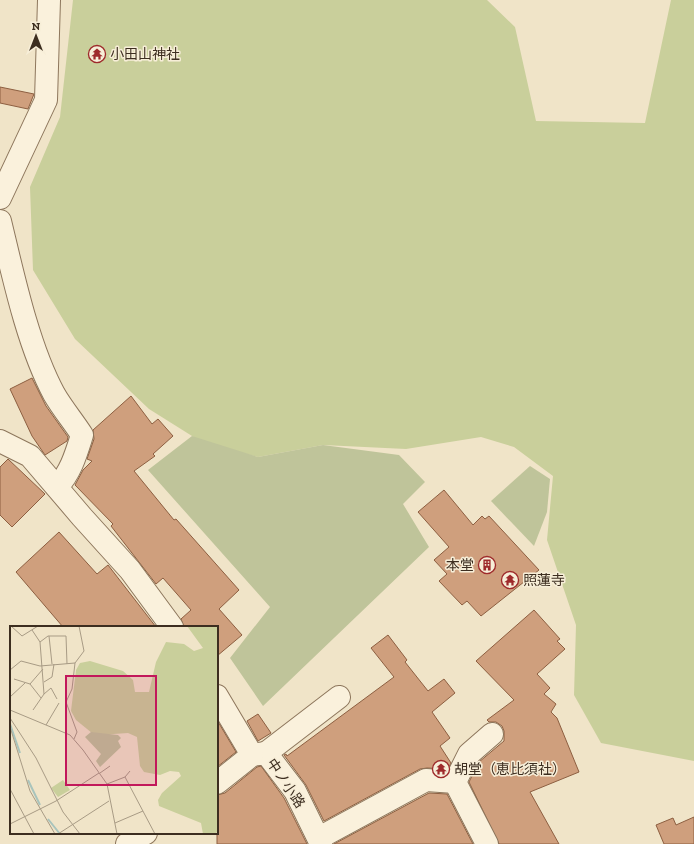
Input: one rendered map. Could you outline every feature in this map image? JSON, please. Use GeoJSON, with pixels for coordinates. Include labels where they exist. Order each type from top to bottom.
{"type":"FeatureCollection","features":[{"type":"Feature","properties":{"kind":"street"},"geometry":{"type":"LineString","coordinates":[[0,198],[46,100],[49,0]]}},
{"type":"Feature","properties":{"kind":"street"},"geometry":{"type":"LineString","coordinates":[[0,221],[22,307],[40,362],[54,394],[82,435],[66,477],[57,487]]}},
{"type":"Feature","properties":{"kind":"street"},"geometry":{"type":"LineString","coordinates":[[0,442],[30,456],[130,570],[171,626]]}},
{"type":"Feature","properties":{"kind":"street","name":"中ノ小路"},"geometry":{"type":"LineString","coordinates":[[218,697],[259,754],[295,791],[320,841]]}},
{"type":"Feature","properties":{"kind":"street"},"geometry":{"type":"LineString","coordinates":[[218,782],[339,697]]}},
{"type":"Feature","properties":{"kind":"street"},"geometry":{"type":"LineString","coordinates":[[455,782],[468,754],[492,734]]}},
{"type":"Feature","properties":{"kind":"street"},"geometry":{"type":"LineString","coordinates":[[320,841],[426,780],[455,782]]}},
{"type":"Feature","properties":{"kind":"street"},"geometry":{"type":"LineString","coordinates":[[455,782],[487,844]]}},
{"type":"Feature","properties":{"kind":"street"},"geometry":{"type":"LineString","coordinates":[[127,844],[144,834]]}},
{"type":"Feature","properties":{"kind":"green space"},"geometry":{"type":"Polygon","coordinates":[[[73,0],[487,0],[515,27],[536,121],[645,123],[671,0],[694,0],[694,761],[601,743],[574,695],[576,625],[547,540],[553,476],[514,447],[481,437],[406,449],[323,445],[258,457],[200,441],[149,409],[75,339],[33,270],[30,187],[60,117],[73,0]]]}},
{"type":"Feature","properties":{"kind":"green space"},"geometry":{"type":"Polygon","coordinates":[[[192,436],[258,457],[323,445],[399,455],[425,482],[403,504],[429,547],[263,706],[230,658],[270,607],[148,470],[192,436]]]}},
{"type":"Feature","properties":{"kind":"green space"},"geometry":{"type":"Polygon","coordinates":[[[530,466],[550,479],[547,512],[534,546],[491,501],[530,466]]]}},
{"type":"Feature","properties":{"kind":"building"},"geometry":{"type":"Polygon","coordinates":[[[0,87],[34,94],[28,109],[0,103],[0,87]]]}},
{"type":"Feature","properties":{"kind":"building"},"geometry":{"type":"Polygon","coordinates":[[[32,378],[46,406],[68,437],[67,441],[45,455],[32,436],[10,389],[32,378]]]}},
{"type":"Feature","properties":{"kind":"building"},"geometry":{"type":"Polygon","coordinates":[[[131,396],[152,424],[158,419],[173,436],[153,454],[155,456],[134,471],[174,520],[176,519],[239,590],[219,609],[242,635],[218,655],[218,626],[184,626],[181,619],[191,610],[163,578],[156,584],[111,526],[113,524],[75,485],[83,470],[92,461],[87,459],[94,439],[93,430],[131,396]]]}},
{"type":"Feature","properties":{"kind":"building"},"geometry":{"type":"Polygon","coordinates":[[[8,459],[45,494],[12,527],[0,515],[0,467],[8,459]]]}},
{"type":"Feature","properties":{"kind":"building","name":"本堂"},"geometry":{"type":"Polygon","coordinates":[[[444,490],[473,525],[482,516],[485,519],[489,516],[539,570],[481,616],[467,601],[462,605],[439,581],[447,574],[434,560],[449,547],[418,512],[444,490]]]}},
{"type":"Feature","properties":{"kind":"building"},"geometry":{"type":"Polygon","coordinates":[[[59,532],[97,574],[108,565],[155,626],[62,626],[16,572],[59,532]]]}},
{"type":"Feature","properties":{"kind":"building"},"geometry":{"type":"Polygon","coordinates":[[[534,610],[560,639],[557,641],[565,649],[537,674],[550,688],[544,694],[556,704],[551,712],[557,718],[579,772],[530,792],[559,844],[499,844],[469,782],[479,762],[504,741],[504,731],[502,726],[496,722],[489,722],[487,720],[514,700],[476,661],[534,610]]]}},
{"type":"Feature","properties":{"kind":"building"},"geometry":{"type":"Polygon","coordinates":[[[388,635],[407,660],[405,662],[428,691],[444,679],[455,693],[432,712],[450,738],[440,746],[451,763],[448,769],[420,769],[324,821],[306,785],[284,755],[286,754],[287,756],[394,677],[371,648],[388,635]]]}},
{"type":"Feature","properties":{"kind":"building"},"geometry":{"type":"Polygon","coordinates":[[[258,714],[271,733],[258,741],[247,721],[258,714]]]}},
{"type":"Feature","properties":{"kind":"building"},"geometry":{"type":"Polygon","coordinates":[[[218,722],[236,752],[218,766],[218,722]]]}},
{"type":"Feature","properties":{"kind":"building"},"geometry":{"type":"Polygon","coordinates":[[[261,766],[284,798],[307,844],[217,844],[218,795],[225,793],[257,767],[261,766]]]}},
{"type":"Feature","properties":{"kind":"building"},"geometry":{"type":"Polygon","coordinates":[[[429,793],[447,794],[473,844],[334,844],[429,793]]]}},
{"type":"Feature","properties":{"kind":"building"},"geometry":{"type":"Polygon","coordinates":[[[694,817],[694,844],[664,844],[656,825],[673,818],[676,825],[694,817]]]}},
{"type":"Feature","properties":{"kind":"place","name":"小田山神社"},"geometry":{"type":"Point","coordinates":[97,54]}},
{"type":"Feature","properties":{"kind":"place","name":"本堂"},"geometry":{"type":"Point","coordinates":[487,565]}},
{"type":"Feature","properties":{"kind":"place","name":"照蓮寺"},"geometry":{"type":"Point","coordinates":[510,580]}},
{"type":"Feature","properties":{"kind":"place","name":"胡堂（恵比須社）"},"geometry":{"type":"Point","coordinates":[441,769]}}]}
